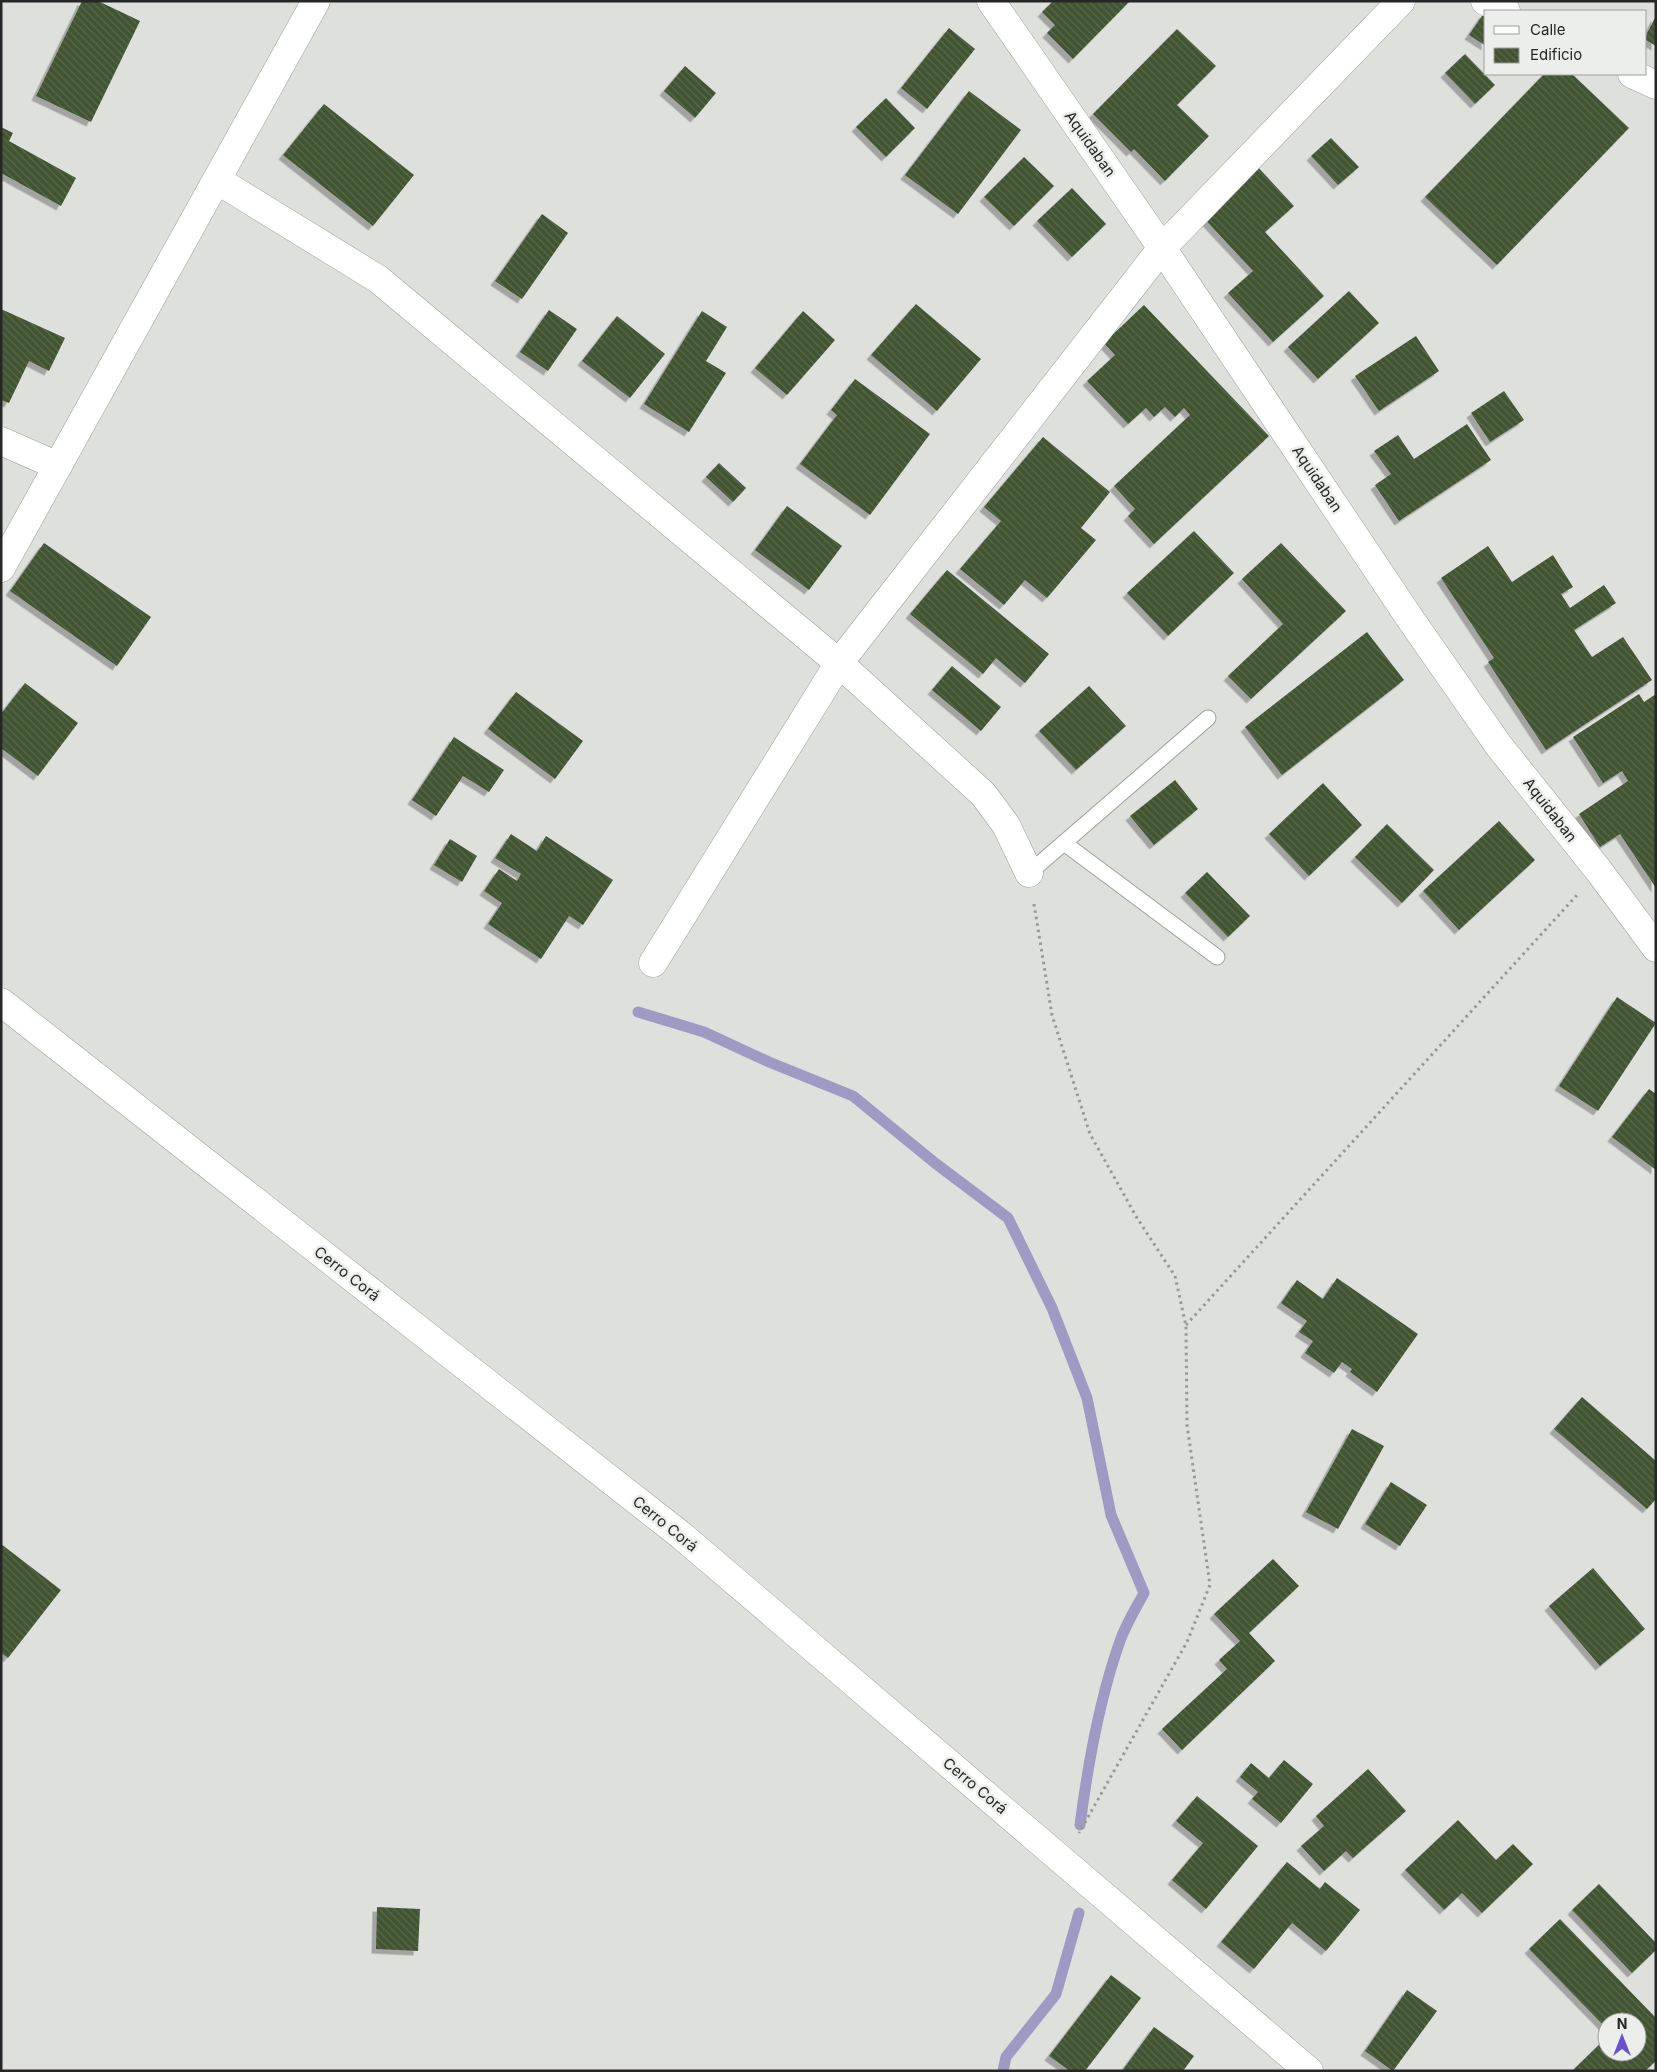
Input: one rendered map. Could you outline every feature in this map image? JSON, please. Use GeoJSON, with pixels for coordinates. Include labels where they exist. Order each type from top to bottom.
{"type":"FeatureCollection","features":[{"type":"Feature","properties":{"kind":"street"},"geometry":{"type":"LineString","coordinates":[[1,568],[316,1]]}},
{"type":"Feature","properties":{"kind":"street","name":"Aquidaban"},"geometry":{"type":"LineString","coordinates":[[991,1],[1162,248],[1406,612],[1499,746],[1599,871],[1656,948]]}},
{"type":"Feature","properties":{"kind":"street"},"geometry":{"type":"LineString","coordinates":[[653,963],[839,663],[1162,248],[1401,1]]}},
{"type":"Feature","properties":{"kind":"street"},"geometry":{"type":"LineString","coordinates":[[1485,1],[1504,10]]}},
{"type":"Feature","properties":{"kind":"street"},"geometry":{"type":"LineString","coordinates":[[1634,75],[1656,85]]}},
{"type":"Feature","properties":{"kind":"street"},"geometry":{"type":"LineString","coordinates":[[217,180],[378,279],[839,663],[983,794],[1006,825],[1029,873]]}},
{"type":"Feature","properties":{"kind":"street"},"geometry":{"type":"LineString","coordinates":[[1,441],[58,466]]}},
{"type":"Feature","properties":{"kind":"street","name":"Cerro Corá"},"geometry":{"type":"LineString","coordinates":[[1,1002],[682,1536],[1309,2071]]}},
{"type":"Feature","properties":{"kind":"lane"},"geometry":{"type":"LineString","coordinates":[[1029,873],[1208,718]]}},
{"type":"Feature","properties":{"kind":"lane"},"geometry":{"type":"LineString","coordinates":[[1064,843],[1217,957]]}},
{"type":"Feature","properties":{"kind":"path"},"geometry":{"type":"LineString","coordinates":[[1186,1326],[1599,871]]}},
{"type":"Feature","properties":{"kind":"path"},"geometry":{"type":"LineString","coordinates":[[1029,873],[1052,1015],[1090,1134],[1137,1218],[1175,1276],[1186,1326],[1186,1425],[1210,1585],[1186,1642],[1063,1861]]}},
{"type":"Feature","properties":{"kind":"building"},"geometry":{"type":"Polygon","coordinates":[[[82,1],[98,1],[140,21],[91,122],[36,96],[82,1]]]}},
{"type":"Feature","properties":{"kind":"building"},"geometry":{"type":"Polygon","coordinates":[[[1053,1],[1130,1],[1073,59],[1047,33],[1055,25],[1042,12],[1053,1]]]}},
{"type":"Feature","properties":{"kind":"building"},"geometry":{"type":"Polygon","coordinates":[[[1484,13],[1484,45],[1469,35],[1484,13]]]}},
{"type":"Feature","properties":{"kind":"building"},"geometry":{"type":"Polygon","coordinates":[[[1656,16],[1656,46],[1647,41],[1647,33],[1656,16]]]}},
{"type":"Feature","properties":{"kind":"building"},"geometry":{"type":"Polygon","coordinates":[[[949,28],[975,49],[927,109],[901,88],[949,28]]]}},
{"type":"Feature","properties":{"kind":"building"},"geometry":{"type":"Polygon","coordinates":[[[1177,29],[1216,66],[1177,105],[1209,136],[1165,181],[1134,149],[1131,152],[1093,114],[1177,29]]]}},
{"type":"Feature","properties":{"kind":"building"},"geometry":{"type":"Polygon","coordinates":[[[1465,54],[1495,85],[1475,104],[1445,73],[1465,54]]]}},
{"type":"Feature","properties":{"kind":"building"},"geometry":{"type":"Polygon","coordinates":[[[685,66],[716,93],[695,118],[664,91],[685,66]]]}},
{"type":"Feature","properties":{"kind":"building"},"geometry":{"type":"Polygon","coordinates":[[[1543,75],[1573,75],[1629,128],[1497,265],[1425,197],[1543,75]]]}},
{"type":"Feature","properties":{"kind":"building"},"geometry":{"type":"Polygon","coordinates":[[[969,91],[1021,130],[958,214],[905,175],[969,91]]]}},
{"type":"Feature","properties":{"kind":"building"},"geometry":{"type":"Polygon","coordinates":[[[886,98],[915,128],[886,157],[856,127],[886,98]]]}},
{"type":"Feature","properties":{"kind":"building"},"geometry":{"type":"Polygon","coordinates":[[[324,104],[414,175],[373,226],[283,155],[324,104]]]}},
{"type":"Feature","properties":{"kind":"building"},"geometry":{"type":"Polygon","coordinates":[[[1,127],[13,133],[9,141],[76,178],[61,206],[1,173],[1,127]]]}},
{"type":"Feature","properties":{"kind":"building"},"geometry":{"type":"Polygon","coordinates":[[[1331,138],[1359,167],[1338,185],[1311,156],[1331,138]]]}},
{"type":"Feature","properties":{"kind":"building"},"geometry":{"type":"Polygon","coordinates":[[[1024,157],[1054,186],[1014,226],[984,197],[1024,157]]]}},
{"type":"Feature","properties":{"kind":"building"},"geometry":{"type":"Polygon","coordinates":[[[1255,164],[1294,206],[1265,232],[1324,296],[1273,342],[1228,293],[1253,271],[1200,214],[1255,164]]]}},
{"type":"Feature","properties":{"kind":"building"},"geometry":{"type":"Polygon","coordinates":[[[1072,188],[1106,224],[1072,257],[1037,221],[1072,188]]]}},
{"type":"Feature","properties":{"kind":"building"},"geometry":{"type":"Polygon","coordinates":[[[542,214],[568,233],[522,299],[495,281],[542,214]]]}},
{"type":"Feature","properties":{"kind":"building"},"geometry":{"type":"Polygon","coordinates":[[[1349,291],[1379,323],[1318,379],[1288,347],[1349,291]]]}},
{"type":"Feature","properties":{"kind":"building"},"geometry":{"type":"Polygon","coordinates":[[[916,304],[981,359],[937,411],[871,355],[916,304]]]}},
{"type":"Feature","properties":{"kind":"building"},"geometry":{"type":"Polygon","coordinates":[[[1144,305],[1269,436],[1154,544],[1128,516],[1135,509],[1114,486],[1190,415],[1184,408],[1175,417],[1165,407],[1154,417],[1146,408],[1128,424],[1087,381],[1115,355],[1104,343],[1144,305]]]}},
{"type":"Feature","properties":{"kind":"building"},"geometry":{"type":"Polygon","coordinates":[[[1,309],[65,338],[49,371],[29,361],[9,403],[1,400],[1,309]]]}},
{"type":"Feature","properties":{"kind":"building"},"geometry":{"type":"Polygon","coordinates":[[[549,310],[577,329],[548,371],[520,352],[549,310]]]}},
{"type":"Feature","properties":{"kind":"building"},"geometry":{"type":"Polygon","coordinates":[[[702,311],[727,327],[706,361],[726,373],[689,432],[644,404],[702,311]]]}},
{"type":"Feature","properties":{"kind":"building"},"geometry":{"type":"Polygon","coordinates":[[[803,311],[835,340],[787,395],[755,368],[803,311]]]}},
{"type":"Feature","properties":{"kind":"building"},"geometry":{"type":"Polygon","coordinates":[[[617,316],[665,354],[630,398],[582,361],[617,316]]]}},
{"type":"Feature","properties":{"kind":"building"},"geometry":{"type":"Polygon","coordinates":[[[1416,336],[1439,371],[1379,411],[1355,376],[1416,336]]]}},
{"type":"Feature","properties":{"kind":"building"},"geometry":{"type":"Polygon","coordinates":[[[855,379],[930,434],[870,515],[800,464],[837,415],[831,410],[855,379]]]}},
{"type":"Feature","properties":{"kind":"building"},"geometry":{"type":"Polygon","coordinates":[[[1504,391],[1524,420],[1490,442],[1471,413],[1504,391]]]}},
{"type":"Feature","properties":{"kind":"building"},"geometry":{"type":"Polygon","coordinates":[[[1467,424],[1491,460],[1399,521],[1375,485],[1391,474],[1374,451],[1398,435],[1414,459],[1467,424]]]}},
{"type":"Feature","properties":{"kind":"building"},"geometry":{"type":"Polygon","coordinates":[[[1043,437],[1110,492],[1081,528],[1096,540],[1047,598],[1025,580],[1004,605],[960,569],[1001,521],[984,507],[1043,437]]]}},
{"type":"Feature","properties":{"kind":"building"},"geometry":{"type":"Polygon","coordinates":[[[719,463],[746,488],[733,502],[706,477],[719,463]]]}},
{"type":"Feature","properties":{"kind":"building"},"geometry":{"type":"Polygon","coordinates":[[[787,506],[842,546],[809,590],[755,550],[787,506]]]}},
{"type":"Feature","properties":{"kind":"building"},"geometry":{"type":"Polygon","coordinates":[[[1194,531],[1234,573],[1168,636],[1127,593],[1194,531]]]}},
{"type":"Feature","properties":{"kind":"building"},"geometry":{"type":"Polygon","coordinates":[[[44,543],[151,617],[117,666],[10,591],[44,543]]]}},
{"type":"Feature","properties":{"kind":"building"},"geometry":{"type":"Polygon","coordinates":[[[1281,543],[1346,611],[1251,699],[1228,676],[1283,624],[1242,579],[1281,543]]]}},
{"type":"Feature","properties":{"kind":"building"},"geometry":{"type":"Polygon","coordinates":[[[1488,546],[1512,582],[1553,555],[1573,587],[1561,594],[1570,608],[1604,585],[1616,603],[1574,630],[1592,657],[1623,637],[1652,680],[1546,750],[1488,662],[1494,658],[1441,578],[1488,546]]]}},
{"type":"Feature","properties":{"kind":"building"},"geometry":{"type":"Polygon","coordinates":[[[947,570],[1049,654],[1025,683],[996,658],[983,674],[910,614],[947,570]]]}},
{"type":"Feature","properties":{"kind":"building"},"geometry":{"type":"Polygon","coordinates":[[[1367,632],[1404,680],[1282,775],[1245,727],[1367,632]]]}},
{"type":"Feature","properties":{"kind":"building"},"geometry":{"type":"Polygon","coordinates":[[[952,666],[1001,707],[981,731],[932,690],[952,666]]]}},
{"type":"Feature","properties":{"kind":"building"},"geometry":{"type":"Polygon","coordinates":[[[25,683],[78,723],[38,776],[1,748],[1,714],[25,683]]]}},
{"type":"Feature","properties":{"kind":"building"},"geometry":{"type":"Polygon","coordinates":[[[1089,686],[1126,726],[1076,770],[1039,731],[1089,686]]]}},
{"type":"Feature","properties":{"kind":"building"},"geometry":{"type":"Polygon","coordinates":[[[516,692],[583,741],[555,779],[488,729],[516,692]]]}},
{"type":"Feature","properties":{"kind":"building"},"geometry":{"type":"Polygon","coordinates":[[[1639,694],[1644,702],[1656,694],[1656,888],[1620,834],[1600,847],[1579,814],[1628,781],[1622,771],[1603,783],[1573,737],[1639,694]]]}},
{"type":"Feature","properties":{"kind":"building"},"geometry":{"type":"Polygon","coordinates":[[[454,737],[504,770],[489,792],[463,776],[436,816],[412,800],[454,737]]]}},
{"type":"Feature","properties":{"kind":"building"},"geometry":{"type":"Polygon","coordinates":[[[1175,780],[1198,809],[1154,845],[1130,816],[1175,780]]]}},
{"type":"Feature","properties":{"kind":"building"},"geometry":{"type":"Polygon","coordinates":[[[1323,783],[1362,825],[1309,876],[1269,834],[1323,783]]]}},
{"type":"Feature","properties":{"kind":"building"},"geometry":{"type":"Polygon","coordinates":[[[1499,821],[1535,860],[1459,930],[1423,891],[1499,821]]]}},
{"type":"Feature","properties":{"kind":"building"},"geometry":{"type":"Polygon","coordinates":[[[1387,824],[1434,870],[1402,903],[1355,857],[1387,824]]]}},
{"type":"Feature","properties":{"kind":"building"},"geometry":{"type":"Polygon","coordinates":[[[511,834],[537,851],[546,836],[613,880],[583,925],[569,916],[541,959],[488,924],[502,903],[484,891],[499,869],[517,881],[521,874],[495,858],[511,834]]]}},
{"type":"Feature","properties":{"kind":"building"},"geometry":{"type":"Polygon","coordinates":[[[450,839],[477,856],[462,882],[434,865],[450,839]]]}},
{"type":"Feature","properties":{"kind":"building"},"geometry":{"type":"Polygon","coordinates":[[[1207,872],[1250,916],[1228,937],[1185,893],[1207,872]]]}},
{"type":"Feature","properties":{"kind":"building"},"geometry":{"type":"Polygon","coordinates":[[[1617,997],[1656,1023],[1598,1111],[1559,1086],[1617,997]]]}},
{"type":"Feature","properties":{"kind":"building"},"geometry":{"type":"Polygon","coordinates":[[[1649,1089],[1656,1094],[1656,1170],[1612,1137],[1649,1089]]]}},
{"type":"Feature","properties":{"kind":"building"},"geometry":{"type":"Polygon","coordinates":[[[1337,1278],[1418,1334],[1377,1392],[1350,1372],[1352,1369],[1342,1362],[1334,1373],[1305,1353],[1313,1341],[1299,1332],[1307,1321],[1281,1303],[1297,1280],[1323,1299],[1337,1278]]]}},
{"type":"Feature","properties":{"kind":"building"},"geometry":{"type":"Polygon","coordinates":[[[1582,1397],[1656,1461],[1656,1499],[1647,1509],[1554,1429],[1582,1397]]]}},
{"type":"Feature","properties":{"kind":"building"},"geometry":{"type":"Polygon","coordinates":[[[1352,1429],[1384,1446],[1338,1529],[1306,1512],[1352,1429]]]}},
{"type":"Feature","properties":{"kind":"building"},"geometry":{"type":"Polygon","coordinates":[[[1391,1482],[1427,1505],[1400,1546],[1365,1524],[1391,1482]]]}},
{"type":"Feature","properties":{"kind":"building"},"geometry":{"type":"Polygon","coordinates":[[[1,1544],[61,1590],[8,1658],[1,1653],[1,1544]]]}},
{"type":"Feature","properties":{"kind":"building"},"geometry":{"type":"Polygon","coordinates":[[[1273,1559],[1299,1586],[1249,1633],[1275,1661],[1182,1750],[1162,1729],[1227,1669],[1219,1660],[1240,1641],[1214,1614],[1273,1559]]]}},
{"type":"Feature","properties":{"kind":"building"},"geometry":{"type":"Polygon","coordinates":[[[1593,1568],[1645,1629],[1600,1666],[1549,1606],[1593,1568]]]}},
{"type":"Feature","properties":{"kind":"building"},"geometry":{"type":"Polygon","coordinates":[[[1284,1760],[1313,1784],[1281,1823],[1252,1799],[1258,1792],[1240,1777],[1251,1763],[1269,1778],[1284,1760]]]}},
{"type":"Feature","properties":{"kind":"building"},"geometry":{"type":"Polygon","coordinates":[[[1368,1769],[1406,1811],[1353,1858],[1346,1851],[1324,1871],[1301,1846],[1324,1826],[1316,1816],[1368,1769]]]}},
{"type":"Feature","properties":{"kind":"building"},"geometry":{"type":"Polygon","coordinates":[[[1197,1796],[1258,1846],[1206,1909],[1172,1880],[1203,1843],[1176,1821],[1197,1796]]]}},
{"type":"Feature","properties":{"kind":"building"},"geometry":{"type":"Polygon","coordinates":[[[1458,1820],[1496,1860],[1513,1844],[1533,1864],[1482,1913],[1462,1893],[1444,1910],[1405,1870],[1458,1820]]]}},
{"type":"Feature","properties":{"kind":"building"},"geometry":{"type":"Polygon","coordinates":[[[1287,1862],[1320,1889],[1325,1882],[1360,1910],[1326,1951],[1292,1923],[1254,1969],[1221,1942],[1287,1862]]]}},
{"type":"Feature","properties":{"kind":"building"},"geometry":{"type":"Polygon","coordinates":[[[1599,1884],[1656,1943],[1656,1950],[1632,1973],[1572,1910],[1599,1884]]]}},
{"type":"Feature","properties":{"kind":"building"},"geometry":{"type":"Polygon","coordinates":[[[377,1907],[420,1909],[418,1951],[376,1949],[377,1907]]]}},
{"type":"Feature","properties":{"kind":"building"},"geometry":{"type":"Polygon","coordinates":[[[1560,1919],[1656,2018],[1656,2061],[1645,2071],[1572,2071],[1597,2047],[1597,2062],[1647,2062],[1647,2012],[1597,2012],[1597,2019],[1529,1949],[1560,1919]]]}},
{"type":"Feature","properties":{"kind":"building"},"geometry":{"type":"Polygon","coordinates":[[[1111,1975],[1141,1998],[1085,2071],[1070,2071],[1049,2056],[1111,1975]]]}},
{"type":"Feature","properties":{"kind":"building"},"geometry":{"type":"Polygon","coordinates":[[[1407,1990],[1437,2011],[1393,2071],[1365,2051],[1407,1990]]]}},
{"type":"Feature","properties":{"kind":"building"},"geometry":{"type":"Polygon","coordinates":[[[1154,2027],[1194,2056],[1183,2071],[1122,2071],[1154,2027]]]}},
{"type":"Feature","properties":{"kind":"waterway"},"geometry":{"type":"LineString","coordinates":[[638,1012],[704,1032],[769,1062],[853,1096],[935,1163],[1008,1218],[1052,1308],[1087,1398],[1111,1515],[1144,1593],[1122,1635],[1106,1686],[1091,1755],[1080,1825]]}},
{"type":"Feature","properties":{"kind":"waterway"},"geometry":{"type":"LineString","coordinates":[[1003,2071],[1006,2057],[1056,1994],[1079,1913]]}}]}
